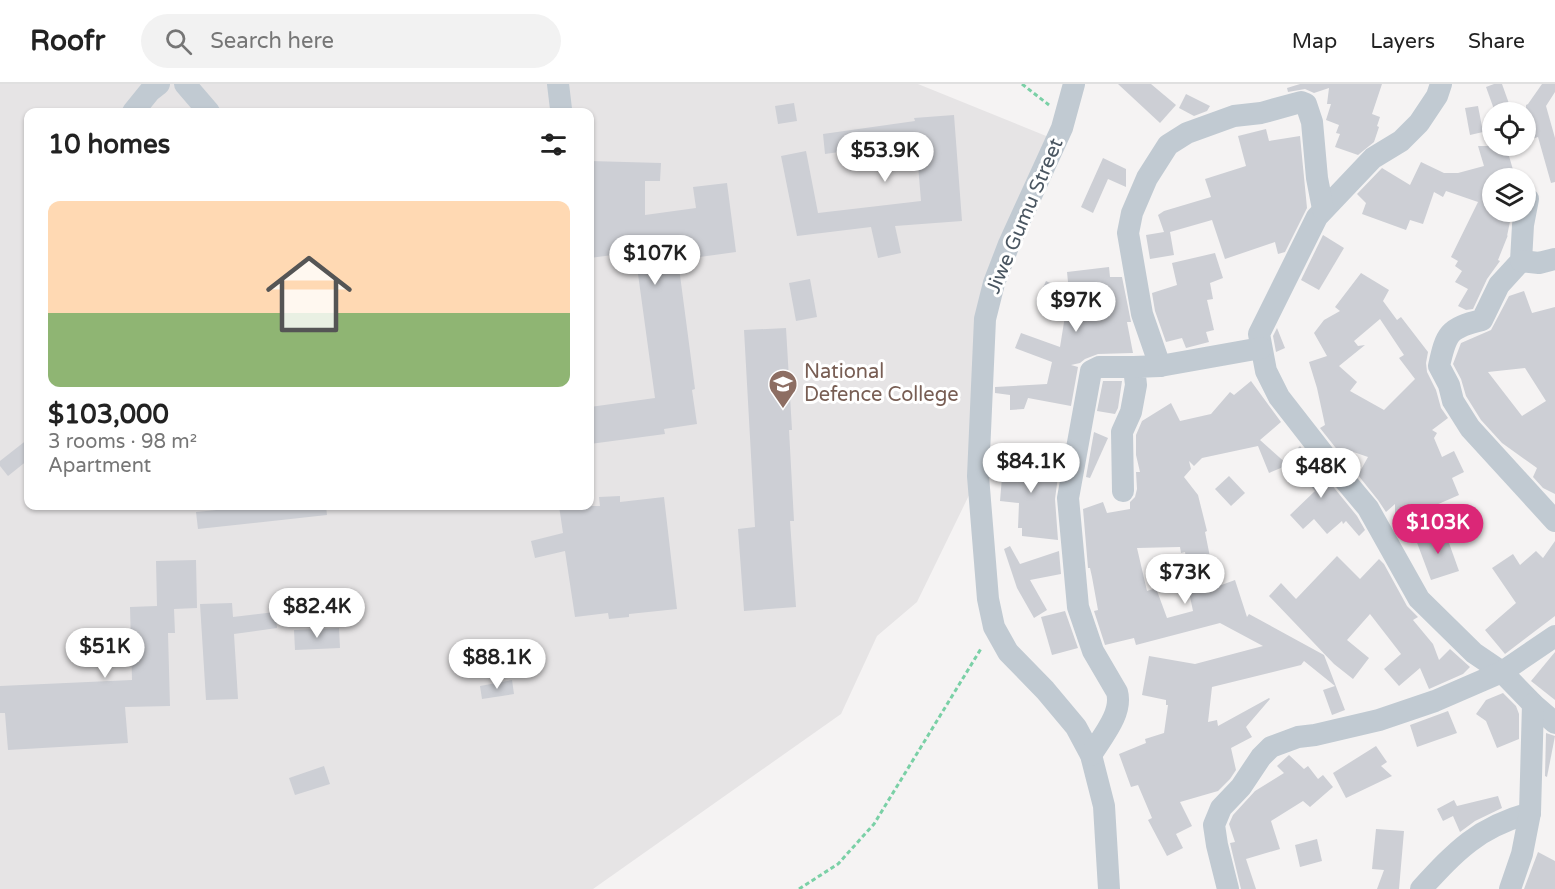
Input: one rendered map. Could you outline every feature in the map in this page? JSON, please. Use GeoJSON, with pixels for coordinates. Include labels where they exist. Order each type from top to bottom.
{"type":"FeatureCollection","features":[{"type":"Feature","properties":{"kind":"street"},"geometry":{"type":"LineString","coordinates":[[135,108],[159,84]]}},
{"type":"Feature","properties":{"kind":"street"},"geometry":{"type":"LineString","coordinates":[[185,84],[206,108]]}},
{"type":"Feature","properties":{"kind":"street"},"geometry":{"type":"LineString","coordinates":[[558,84],[561,108]]}},
{"type":"Feature","properties":{"kind":"street","name":"Jiwe Gumu Street"},"geometry":{"type":"LineString","coordinates":[[1074,84],[1065,117],[993,283],[985,319],[978,476],[988,599],[994,627],[1008,652],[1046,690],[1076,727],[1091,755],[1104,806],[1109,889]]}},
{"type":"Feature","properties":{"kind":"street"},"geometry":{"type":"LineString","coordinates":[[1441,84],[1437,96],[1419,123],[1401,141],[1373,158],[1317,216],[1259,334],[1261,348],[1266,370],[1279,397],[1368,508],[1419,599],[1474,653],[1502,672],[1555,723]]}},
{"type":"Feature","properties":{"kind":"street"},"geometry":{"type":"LineString","coordinates":[[1160,366],[1142,314],[1128,233],[1132,213],[1147,178],[1168,145],[1187,134],[1234,116],[1261,113],[1301,102],[1306,104],[1312,122],[1317,178],[1323,209]]}},
{"type":"Feature","properties":{"kind":"street"},"geometry":{"type":"LineString","coordinates":[[1524,222],[1521,261],[1499,285],[1482,320],[1465,324],[1452,331],[1445,340],[1439,366],[1449,385],[1453,400],[1470,428],[1555,521]]}},
{"type":"Feature","properties":{"kind":"street"},"geometry":{"type":"LineString","coordinates":[[1521,261],[1539,263],[1555,259]]}},
{"type":"Feature","properties":{"kind":"street"},"geometry":{"type":"LineString","coordinates":[[1091,755],[1119,710],[1119,699],[1093,651],[1078,607],[1068,498],[1091,371],[1099,367],[1160,366],[1261,348]]}},
{"type":"Feature","properties":{"kind":"street"},"geometry":{"type":"LineString","coordinates":[[1123,491],[1122,432],[1131,412],[1136,386],[1134,367]]}},
{"type":"Feature","properties":{"kind":"street"},"geometry":{"type":"LineString","coordinates":[[1228,889],[1214,825],[1221,808],[1241,787],[1261,757],[1271,747],[1298,737],[1379,720],[1435,701],[1502,672],[1555,636]]}},
{"type":"Feature","properties":{"kind":"street"},"geometry":{"type":"LineString","coordinates":[[1510,889],[1522,854],[1530,813],[1533,704]]}},
{"type":"Feature","properties":{"kind":"street"},"geometry":{"type":"LineString","coordinates":[[1421,889],[1468,840],[1483,831],[1530,813]]}},
{"type":"Feature","properties":{"kind":"path"},"geometry":{"type":"LineString","coordinates":[[1022,84],[1065,117]]}},
{"type":"Feature","properties":{"kind":"path"},"geometry":{"type":"LineString","coordinates":[[799,889],[838,864],[873,824],[994,627]]}},
{"type":"Feature","properties":{"kind":"shaded area","name":"National Defence College"},"geometry":{"type":"Polygon","coordinates":[[[0,84],[918,84],[1056,140],[980,330],[973,487],[917,602],[877,636],[841,714],[593,889],[0,889],[0,84]]]}},
{"type":"Feature","properties":{"kind":"building"},"geometry":{"type":"Polygon","coordinates":[[[1118,84],[1151,84],[1176,105],[1160,123],[1118,84]]]}},
{"type":"Feature","properties":{"kind":"building"},"geometry":{"type":"Polygon","coordinates":[[[1300,84],[1382,84],[1372,114],[1380,117],[1374,142],[1358,155],[1335,147],[1340,134],[1336,133],[1339,125],[1326,120],[1331,104],[1327,104],[1329,88],[1314,93],[1305,89],[1288,92],[1287,88],[1300,84]]]}},
{"type":"Feature","properties":{"kind":"building"},"geometry":{"type":"Polygon","coordinates":[[[1502,84],[1508,102],[1491,102],[1486,87],[1502,84]]]}},
{"type":"Feature","properties":{"kind":"building"},"geometry":{"type":"Polygon","coordinates":[[[1542,84],[1555,84],[1555,92],[1546,106],[1555,138],[1555,182],[1551,183],[1538,137],[1536,138],[1536,102],[1529,102],[1542,84]]]}},
{"type":"Feature","properties":{"kind":"building"},"geometry":{"type":"Polygon","coordinates":[[[1186,94],[1210,106],[1207,111],[1194,116],[1179,108],[1186,94]]]}},
{"type":"Feature","properties":{"kind":"building"},"geometry":{"type":"Polygon","coordinates":[[[794,103],[797,121],[778,124],[775,106],[794,103]]]}},
{"type":"Feature","properties":{"kind":"building"},"geometry":{"type":"Polygon","coordinates":[[[1478,106],[1482,132],[1470,135],[1465,108],[1478,106]]]}},
{"type":"Feature","properties":{"kind":"building"},"geometry":{"type":"Polygon","coordinates":[[[954,115],[962,221],[895,226],[901,253],[878,258],[871,227],[797,236],[781,156],[806,151],[818,213],[921,201],[916,141],[825,154],[823,134],[915,121],[914,118],[954,115]]]}},
{"type":"Feature","properties":{"kind":"building"},"geometry":{"type":"Polygon","coordinates":[[[1266,129],[1269,141],[1300,136],[1307,208],[1285,252],[1278,254],[1275,242],[1225,259],[1212,220],[1170,232],[1174,255],[1150,259],[1146,235],[1164,232],[1158,215],[1164,211],[1211,197],[1205,179],[1246,166],[1238,136],[1266,129]]]}},
{"type":"Feature","properties":{"kind":"building"},"geometry":{"type":"Polygon","coordinates":[[[1478,146],[1482,146],[1482,156],[1509,156],[1513,168],[1482,168],[1482,222],[1510,222],[1508,235],[1498,260],[1500,261],[1487,279],[1473,309],[1466,310],[1458,306],[1468,289],[1455,282],[1462,271],[1455,266],[1458,261],[1451,257],[1478,202],[1446,191],[1443,197],[1434,192],[1423,224],[1410,220],[1406,230],[1362,214],[1366,203],[1357,194],[1382,168],[1410,185],[1421,162],[1444,173],[1458,173],[1484,166],[1478,146]]]}},
{"type":"Feature","properties":{"kind":"building"},"geometry":{"type":"Polygon","coordinates":[[[1103,158],[1126,169],[1126,187],[1108,179],[1093,213],[1081,207],[1103,158]]]}},
{"type":"Feature","properties":{"kind":"building"},"geometry":{"type":"Polygon","coordinates":[[[594,161],[661,163],[660,181],[645,181],[645,215],[696,208],[693,187],[727,183],[736,252],[678,260],[695,389],[692,390],[697,424],[664,429],[665,434],[594,443],[594,406],[655,398],[635,252],[594,257],[594,161]]]}},
{"type":"Feature","properties":{"kind":"building"},"geometry":{"type":"Polygon","coordinates":[[[1323,235],[1344,248],[1319,290],[1301,280],[1323,235]]]}},
{"type":"Feature","properties":{"kind":"building"},"geometry":{"type":"Polygon","coordinates":[[[1215,253],[1223,278],[1210,283],[1213,299],[1207,300],[1214,330],[1206,332],[1209,342],[1186,348],[1182,338],[1166,342],[1155,311],[1152,293],[1177,285],[1172,263],[1215,253]]]}},
{"type":"Feature","properties":{"kind":"building"},"geometry":{"type":"Polygon","coordinates":[[[1109,267],[1110,277],[1122,277],[1131,322],[1127,322],[1133,353],[1098,354],[1071,365],[1078,367],[1071,406],[1028,398],[1024,409],[1010,410],[1010,395],[995,393],[995,387],[1047,384],[1052,362],[1015,348],[1021,333],[1060,347],[1065,316],[1036,302],[1046,281],[1069,292],[1067,272],[1109,267]]]}},
{"type":"Feature","properties":{"kind":"building"},"geometry":{"type":"Polygon","coordinates":[[[1361,273],[1389,290],[1383,301],[1397,320],[1401,317],[1428,352],[1427,372],[1436,390],[1441,408],[1448,418],[1432,430],[1437,433],[1434,438],[1442,457],[1454,451],[1464,472],[1452,478],[1459,495],[1395,523],[1395,504],[1386,512],[1358,475],[1368,457],[1342,448],[1339,452],[1320,428],[1325,425],[1309,362],[1327,356],[1314,333],[1324,320],[1340,311],[1335,307],[1361,273]],[[1380,319],[1354,341],[1358,346],[1365,345],[1339,366],[1357,382],[1350,391],[1384,410],[1415,379],[1399,358],[1404,355],[1380,319]]]}},
{"type":"Feature","properties":{"kind":"building"},"geometry":{"type":"Polygon","coordinates":[[[810,279],[817,317],[796,321],[789,283],[810,279]]]}},
{"type":"Feature","properties":{"kind":"building"},"geometry":{"type":"Polygon","coordinates":[[[1524,291],[1532,313],[1555,307],[1555,494],[1543,488],[1533,477],[1537,468],[1502,443],[1481,420],[1466,396],[1453,364],[1461,343],[1491,330],[1509,296],[1524,291]],[[1525,368],[1488,372],[1522,416],[1546,401],[1525,368]]]}},
{"type":"Feature","properties":{"kind":"building"},"geometry":{"type":"Polygon","coordinates":[[[786,328],[794,521],[790,521],[796,607],[744,611],[738,529],[755,527],[744,330],[786,328]]]}},
{"type":"Feature","properties":{"kind":"building"},"geometry":{"type":"Polygon","coordinates":[[[1277,328],[1285,348],[1276,352],[1273,336],[1277,328]]]}},
{"type":"Feature","properties":{"kind":"building"},"geometry":{"type":"Polygon","coordinates":[[[1103,381],[1122,381],[1115,414],[1097,411],[1103,381]]]}},
{"type":"Feature","properties":{"kind":"building"},"geometry":{"type":"Polygon","coordinates":[[[1251,381],[1281,422],[1260,440],[1288,465],[1269,473],[1258,446],[1202,458],[1194,466],[1189,461],[1191,469],[1184,477],[1198,495],[1207,531],[1205,532],[1216,587],[1235,580],[1247,617],[1249,614],[1324,655],[1345,710],[1332,715],[1323,690],[1335,686],[1304,661],[1301,665],[1212,687],[1208,722],[1217,720],[1218,726],[1270,699],[1246,727],[1252,737],[1231,748],[1236,770],[1230,779],[1218,791],[1180,802],[1192,826],[1176,834],[1183,848],[1167,856],[1148,820],[1152,818],[1138,785],[1131,787],[1119,754],[1146,743],[1145,739],[1164,733],[1168,705],[1166,705],[1166,700],[1142,695],[1149,656],[1195,664],[1263,646],[1220,623],[1136,645],[1134,638],[1105,645],[1094,611],[1098,610],[1090,568],[1088,568],[1083,509],[1103,502],[1107,513],[1130,509],[1130,502],[1135,497],[1137,489],[1136,472],[1140,472],[1136,455],[1136,435],[1142,421],[1171,403],[1180,421],[1211,414],[1230,392],[1234,395],[1251,381]],[[1180,547],[1137,548],[1147,591],[1156,588],[1167,618],[1193,611],[1185,552],[1181,553],[1180,547]]]}},
{"type":"Feature","properties":{"kind":"building"},"geometry":{"type":"Polygon","coordinates":[[[1094,432],[1108,438],[1090,478],[1086,477],[1094,432]]]}},
{"type":"Feature","properties":{"kind":"building"},"geometry":{"type":"Polygon","coordinates":[[[24,442],[24,463],[8,476],[0,466],[0,461],[24,442]]]}},
{"type":"Feature","properties":{"kind":"building"},"geometry":{"type":"Polygon","coordinates":[[[1300,446],[1357,516],[1365,530],[1359,536],[1346,521],[1343,524],[1342,521],[1327,534],[1314,519],[1303,529],[1290,515],[1315,491],[1287,459],[1300,446]]]}},
{"type":"Feature","properties":{"kind":"building"},"geometry":{"type":"Polygon","coordinates":[[[1007,447],[1032,452],[1030,462],[1059,469],[1055,499],[1058,540],[1022,536],[1022,528],[1018,528],[1019,503],[1000,501],[1007,447]]]}},
{"type":"Feature","properties":{"kind":"building"},"geometry":{"type":"Polygon","coordinates":[[[1229,476],[1245,493],[1231,506],[1215,489],[1229,476]]]}},
{"type":"Feature","properties":{"kind":"building"},"geometry":{"type":"Polygon","coordinates":[[[620,496],[620,502],[664,497],[677,609],[629,614],[629,617],[609,619],[608,613],[575,617],[565,551],[535,558],[531,541],[563,533],[560,510],[594,510],[594,506],[600,506],[599,497],[620,496]]]}},
{"type":"Feature","properties":{"kind":"building"},"geometry":{"type":"Polygon","coordinates":[[[326,510],[327,515],[198,529],[196,512],[326,510]]]}},
{"type":"Feature","properties":{"kind":"building"},"geometry":{"type":"Polygon","coordinates":[[[1444,529],[1459,571],[1431,580],[1416,540],[1444,529]]]}},
{"type":"Feature","properties":{"kind":"building"},"geometry":{"type":"Polygon","coordinates":[[[1555,541],[1555,616],[1505,654],[1485,630],[1516,603],[1492,568],[1513,554],[1520,565],[1536,551],[1543,558],[1555,541]]]}},
{"type":"Feature","properties":{"kind":"building"},"geometry":{"type":"Polygon","coordinates":[[[1010,546],[1020,564],[1059,551],[1061,574],[1030,580],[1047,610],[1034,618],[1017,588],[1004,549],[1010,546]]]}},
{"type":"Feature","properties":{"kind":"building"},"geometry":{"type":"Polygon","coordinates":[[[1337,556],[1360,579],[1379,559],[1407,606],[1418,617],[1413,620],[1433,644],[1439,660],[1450,649],[1470,667],[1463,674],[1429,689],[1420,668],[1399,686],[1384,669],[1401,654],[1370,614],[1347,640],[1369,658],[1353,679],[1334,664],[1269,596],[1281,583],[1296,599],[1337,556]]]}},
{"type":"Feature","properties":{"kind":"building"},"geometry":{"type":"Polygon","coordinates":[[[196,560],[197,608],[174,609],[175,633],[168,633],[170,706],[125,707],[128,743],[8,750],[5,713],[0,713],[0,686],[132,680],[130,607],[157,606],[156,561],[196,560]]]}},
{"type":"Feature","properties":{"kind":"building"},"geometry":{"type":"Polygon","coordinates":[[[232,603],[233,617],[275,612],[277,628],[234,634],[238,699],[206,700],[200,604],[232,603]]]}},
{"type":"Feature","properties":{"kind":"building"},"geometry":{"type":"Polygon","coordinates":[[[1065,611],[1078,648],[1052,655],[1041,617],[1065,611]]]}},
{"type":"Feature","properties":{"kind":"building"},"geometry":{"type":"Polygon","coordinates":[[[339,628],[340,648],[295,650],[294,630],[339,628]]]}},
{"type":"Feature","properties":{"kind":"building"},"geometry":{"type":"Polygon","coordinates":[[[1555,652],[1555,700],[1531,681],[1555,652]]]}},
{"type":"Feature","properties":{"kind":"building"},"geometry":{"type":"Polygon","coordinates":[[[512,680],[514,694],[482,699],[480,686],[512,680]]]}},
{"type":"Feature","properties":{"kind":"building"},"geometry":{"type":"Polygon","coordinates":[[[1503,693],[1516,706],[1519,714],[1519,739],[1497,748],[1486,721],[1476,714],[1486,700],[1503,693]]]}},
{"type":"Feature","properties":{"kind":"building"},"geometry":{"type":"Polygon","coordinates":[[[1448,711],[1457,733],[1417,747],[1410,725],[1448,711]]]}},
{"type":"Feature","properties":{"kind":"building"},"geometry":{"type":"Polygon","coordinates":[[[1546,733],[1555,736],[1547,777],[1545,776],[1546,733]]]}},
{"type":"Feature","properties":{"kind":"building"},"geometry":{"type":"Polygon","coordinates":[[[1376,746],[1387,762],[1381,766],[1392,776],[1346,798],[1333,773],[1376,746]]]}},
{"type":"Feature","properties":{"kind":"building"},"geometry":{"type":"Polygon","coordinates":[[[1289,755],[1304,769],[1308,766],[1318,779],[1323,775],[1333,787],[1310,807],[1303,801],[1271,821],[1280,849],[1246,859],[1256,889],[1241,889],[1230,843],[1235,842],[1229,824],[1233,815],[1255,791],[1284,773],[1277,766],[1289,755]]]}},
{"type":"Feature","properties":{"kind":"building"},"geometry":{"type":"Polygon","coordinates":[[[324,766],[330,784],[295,795],[289,778],[324,766]]]}},
{"type":"Feature","properties":{"kind":"building"},"geometry":{"type":"Polygon","coordinates":[[[1498,796],[1502,808],[1475,821],[1460,832],[1453,816],[1443,821],[1437,809],[1454,800],[1457,806],[1498,796]]]}},
{"type":"Feature","properties":{"kind":"building"},"geometry":{"type":"Polygon","coordinates":[[[1376,829],[1404,831],[1399,889],[1377,889],[1384,870],[1372,869],[1376,829]]]}},
{"type":"Feature","properties":{"kind":"building"},"geometry":{"type":"Polygon","coordinates":[[[1317,839],[1322,861],[1300,867],[1295,845],[1317,839]]]}},
{"type":"Feature","properties":{"kind":"building"},"geometry":{"type":"Polygon","coordinates":[[[1538,852],[1555,861],[1555,889],[1524,889],[1538,852]]]}},
{"type":"Feature","properties":{"kind":"place","name":"National Defence College"},"geometry":{"type":"Point","coordinates":[783,410]}}]}
